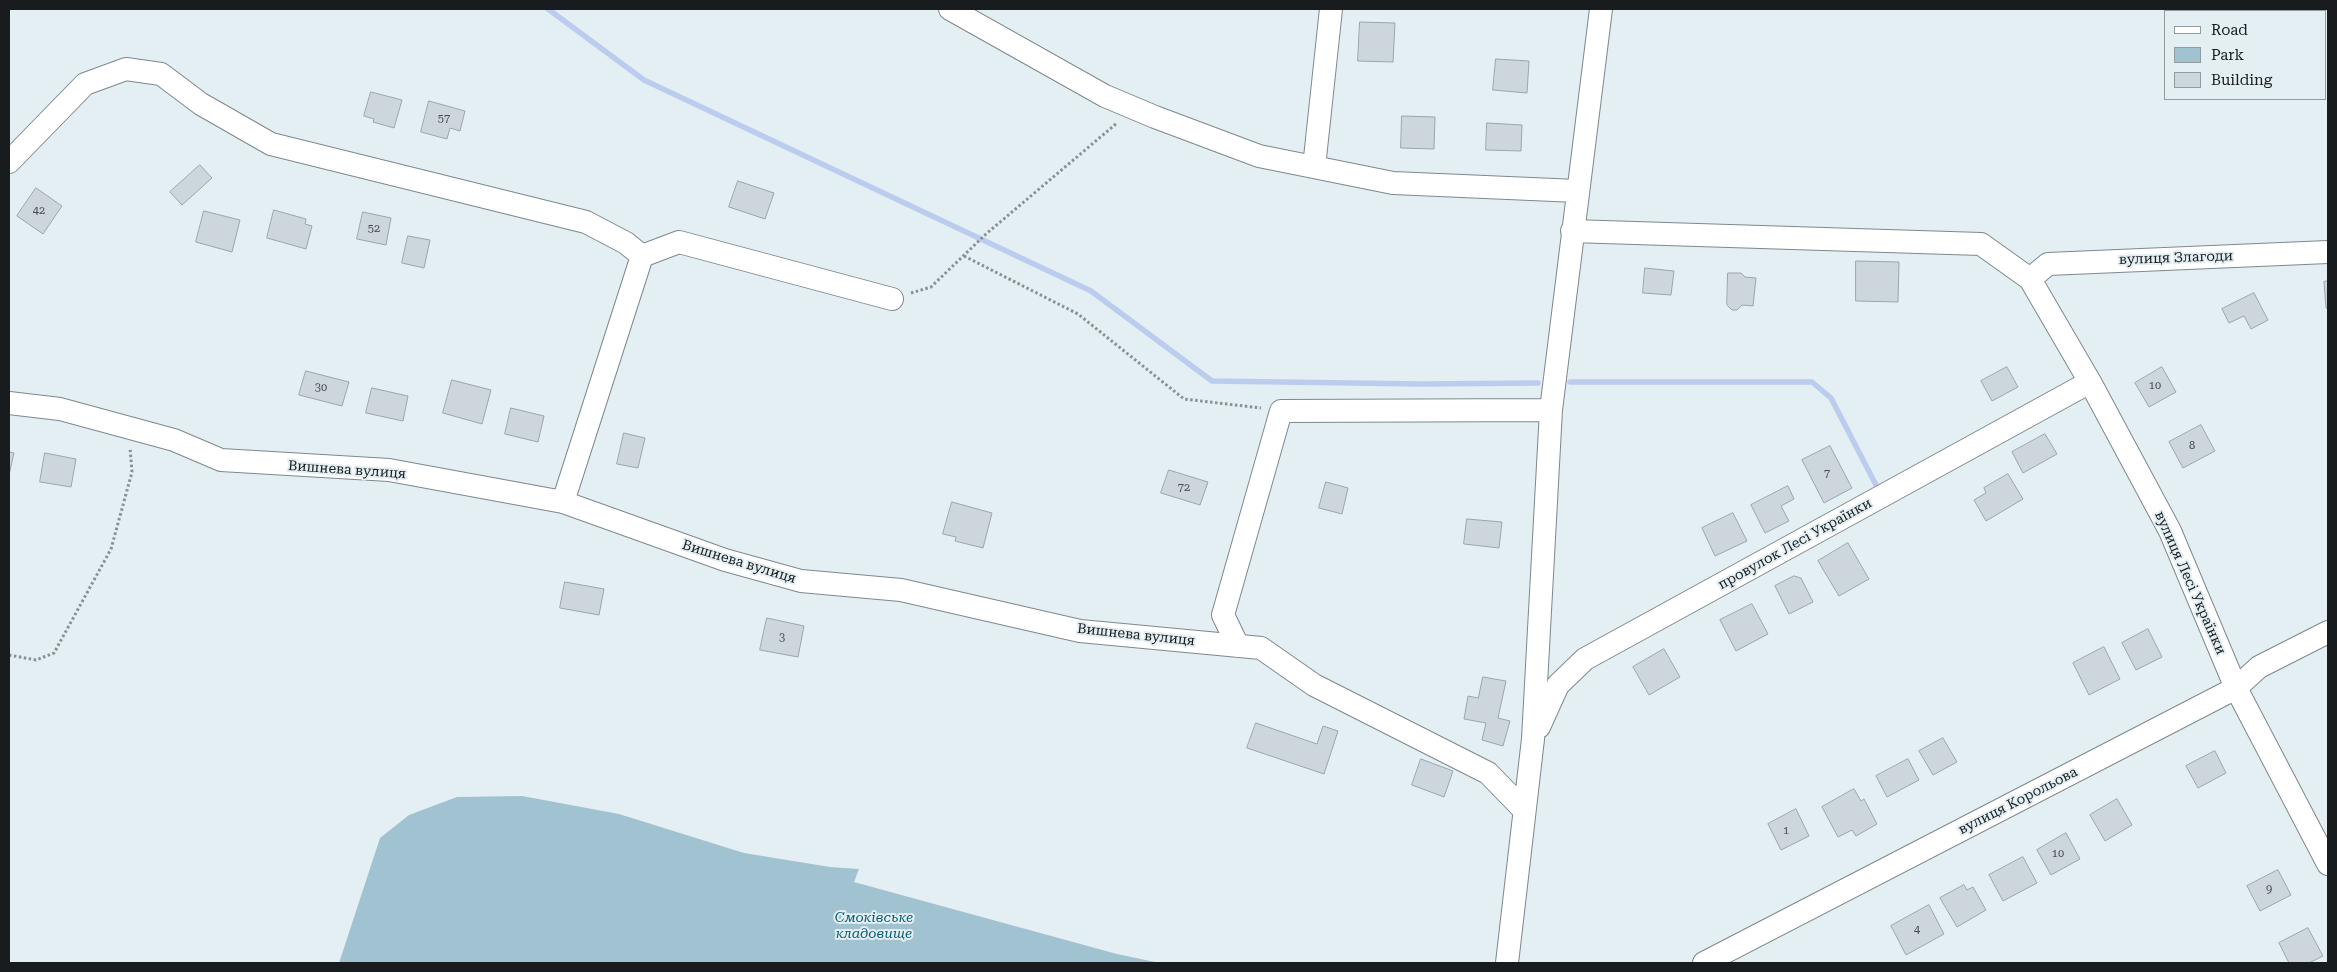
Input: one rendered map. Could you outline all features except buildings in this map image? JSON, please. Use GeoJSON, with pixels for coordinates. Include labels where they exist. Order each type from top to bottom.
{"type":"FeatureCollection","features":[{"type":"Feature","properties":{"kind":"street"},"geometry":{"type":"LineString","coordinates":[[950,9],[1105,96],[1260,156],[1392,183],[1577,191]]}},
{"type":"Feature","properties":{"kind":"street"},"geometry":{"type":"LineString","coordinates":[[1314,167],[1331,9]]}},
{"type":"Feature","properties":{"kind":"street"},"geometry":{"type":"LineString","coordinates":[[1507,963],[1533,739],[1550,410],[1601,9]]}},
{"type":"Feature","properties":{"kind":"street"},"geometry":{"type":"LineString","coordinates":[[9,162],[85,84],[126,68],[161,74],[200,104],[271,144],[586,222],[626,243],[642,256]]}},
{"type":"Feature","properties":{"kind":"street","name":"вулиця Лесі Українки"},"geometry":{"type":"LineString","coordinates":[[1572,231],[1981,244],[2030,280],[2090,382],[2170,531],[2236,688],[2328,864]]}},
{"type":"Feature","properties":{"kind":"street"},"geometry":{"type":"LineString","coordinates":[[642,256],[679,242],[892,299]]}},
{"type":"Feature","properties":{"kind":"street","name":"вулиця Злагоди"},"geometry":{"type":"LineString","coordinates":[[2030,280],[2048,264],[2328,252]]}},
{"type":"Feature","properties":{"kind":"street"},"geometry":{"type":"LineString","coordinates":[[563,502],[642,256]]}},
{"type":"Feature","properties":{"kind":"street","name":"провулок Лесі Українки"},"geometry":{"type":"LineString","coordinates":[[1533,739],[1558,685],[1585,660],[2090,382]]}},
{"type":"Feature","properties":{"kind":"street","name":"Вишнева вулиця"},"geometry":{"type":"LineString","coordinates":[[9,403],[60,409],[128,427],[174,440],[221,460],[389,470],[563,502],[725,560],[801,581],[902,590],[1080,630],[1260,648],[1314,686],[1488,773],[1524,810]]}},
{"type":"Feature","properties":{"kind":"street"},"geometry":{"type":"LineString","coordinates":[[1238,646],[1224,616],[1281,411],[1550,410]]}},
{"type":"Feature","properties":{"kind":"street","name":"вулиця Корольова"},"geometry":{"type":"LineString","coordinates":[[1704,963],[2236,688],[2259,667],[2328,632]]}},
{"type":"Feature","properties":{"kind":"path"},"geometry":{"type":"LineString","coordinates":[[892,299],[931,287],[986,234],[1135,108]]}},
{"type":"Feature","properties":{"kind":"path"},"geometry":{"type":"LineString","coordinates":[[964,256],[1078,314],[1184,399],[1281,411]]}},
{"type":"Feature","properties":{"kind":"path"},"geometry":{"type":"LineString","coordinates":[[9,655],[36,660],[54,652],[111,549],[132,472],[128,427]]}},
{"type":"Feature","properties":{"kind":"green space","name":"Смоківське кладовище"},"geometry":{"type":"Polygon","coordinates":[[[522,796],[619,814],[744,853],[830,867],[859,869],[854,882],[1117,954],[1160,963],[339,963],[380,838],[409,815],[457,797],[522,796]]]}},
{"type":"Feature","properties":{"kind":"waterway"},"geometry":{"type":"LineString","coordinates":[[548,9],[644,80],[1091,291],[1212,381],[1421,384],[1538,383]]}},
{"type":"Feature","properties":{"kind":"waterway"},"geometry":{"type":"LineString","coordinates":[[1570,382],[1812,382],[1831,398],[1876,485]]}}]}
